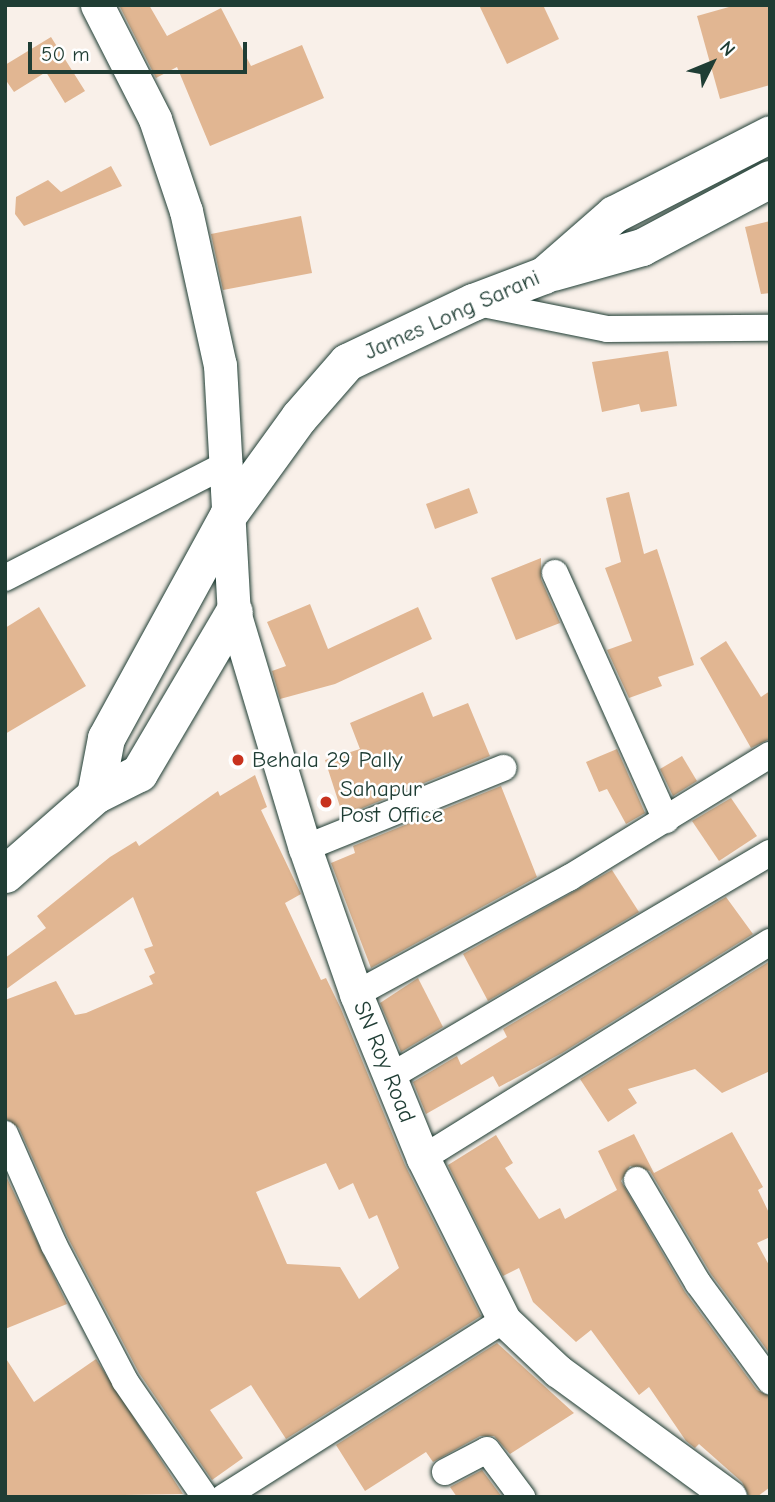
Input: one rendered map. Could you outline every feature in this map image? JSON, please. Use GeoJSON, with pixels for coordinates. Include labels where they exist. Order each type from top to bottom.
{"type":"FeatureCollection","features":[{"type":"Feature","properties":{"kind":"main road","name":"James Long Sarani"},"geometry":{"type":"LineString","coordinates":[[94,795],[106,738],[228,515],[299,417],[347,362],[473,302],[544,275],[614,214],[770,134]]}},
{"type":"Feature","properties":{"kind":"main road"},"geometry":{"type":"LineString","coordinates":[[544,275],[642,247],[770,179]]}},
{"type":"Feature","properties":{"kind":"main road"},"geometry":{"type":"LineString","coordinates":[[5,874],[94,795],[139,773],[234,612]]}},
{"type":"Feature","properties":{"kind":"street","name":"SN Roy Road"},"geometry":{"type":"LineString","coordinates":[[97,5],[155,119],[186,211],[220,365],[229,463],[228,515],[234,612],[305,848],[356,994],[423,1158],[504,1320],[558,1371],[730,1497]]}},
{"type":"Feature","properties":{"kind":"street"},"geometry":{"type":"LineString","coordinates":[[473,302],[607,328],[770,328]]}},
{"type":"Feature","properties":{"kind":"street"},"geometry":{"type":"LineString","coordinates":[[5,578],[229,463]]}},
{"type":"Feature","properties":{"kind":"street"},"geometry":{"type":"LineString","coordinates":[[555,573],[666,820]]}},
{"type":"Feature","properties":{"kind":"street"},"geometry":{"type":"LineString","coordinates":[[356,994],[666,820],[770,755]]}},
{"type":"Feature","properties":{"kind":"street"},"geometry":{"type":"LineString","coordinates":[[305,848],[503,768]]}},
{"type":"Feature","properties":{"kind":"street"},"geometry":{"type":"LineString","coordinates":[[391,1076],[770,853]]}},
{"type":"Feature","properties":{"kind":"street"},"geometry":{"type":"LineString","coordinates":[[423,1158],[770,942]]}},
{"type":"Feature","properties":{"kind":"street"},"geometry":{"type":"LineString","coordinates":[[5,1134],[54,1245],[125,1381],[205,1497]]}},
{"type":"Feature","properties":{"kind":"street"},"geometry":{"type":"LineString","coordinates":[[637,1180],[698,1283],[770,1381]]}},
{"type":"Feature","properties":{"kind":"street"},"geometry":{"type":"LineString","coordinates":[[224,1497],[504,1320]]}},
{"type":"Feature","properties":{"kind":"street"},"geometry":{"type":"LineString","coordinates":[[445,1472],[486,1450],[523,1497]]}},
{"type":"Feature","properties":{"kind":"building"},"geometry":{"type":"Polygon","coordinates":[[[119,5],[149,5],[167,36],[221,8],[251,66],[302,45],[324,98],[210,146],[177,67],[156,78],[119,5]]]}},
{"type":"Feature","properties":{"kind":"building"},"geometry":{"type":"Polygon","coordinates":[[[479,5],[543,5],[559,39],[507,64],[479,5]]]}},
{"type":"Feature","properties":{"kind":"building"},"geometry":{"type":"Polygon","coordinates":[[[736,5],[770,5],[770,85],[720,99],[697,16],[736,5]]]}},
{"type":"Feature","properties":{"kind":"building"},"geometry":{"type":"Polygon","coordinates":[[[51,37],[85,91],[65,103],[46,72],[14,92],[5,79],[5,65],[51,37]]]}},
{"type":"Feature","properties":{"kind":"building"},"geometry":{"type":"Polygon","coordinates":[[[111,166],[122,186],[24,226],[15,214],[16,197],[48,180],[61,192],[111,166]]]}},
{"type":"Feature","properties":{"kind":"building"},"geometry":{"type":"Polygon","coordinates":[[[301,216],[312,273],[223,290],[211,234],[301,216]]]}},
{"type":"Feature","properties":{"kind":"building"},"geometry":{"type":"Polygon","coordinates":[[[770,221],[770,293],[761,294],[745,227],[770,221]]]}},
{"type":"Feature","properties":{"kind":"building"},"geometry":{"type":"Polygon","coordinates":[[[668,351],[677,406],[641,412],[639,404],[602,412],[592,362],[668,351]]]}},
{"type":"Feature","properties":{"kind":"building"},"geometry":{"type":"Polygon","coordinates":[[[469,488],[478,513],[435,529],[426,504],[469,488]]]}},
{"type":"Feature","properties":{"kind":"building"},"geometry":{"type":"Polygon","coordinates":[[[629,492],[644,554],[657,549],[694,665],[658,677],[662,686],[629,698],[607,650],[632,641],[605,568],[621,562],[606,498],[629,492]]]}},
{"type":"Feature","properties":{"kind":"building"},"geometry":{"type":"Polygon","coordinates":[[[541,558],[541,579],[560,623],[516,640],[491,578],[541,558]]]}},
{"type":"Feature","properties":{"kind":"building"},"geometry":{"type":"Polygon","coordinates":[[[310,604],[328,649],[418,607],[432,639],[335,684],[280,699],[272,671],[286,666],[267,622],[310,604]]]}},
{"type":"Feature","properties":{"kind":"building"},"geometry":{"type":"Polygon","coordinates":[[[39,607],[86,686],[5,734],[5,628],[39,607]]]}},
{"type":"Feature","properties":{"kind":"building"},"geometry":{"type":"Polygon","coordinates":[[[726,641],[761,697],[770,691],[770,739],[751,748],[700,658],[726,641]]]}},
{"type":"Feature","properties":{"kind":"building"},"geometry":{"type":"Polygon","coordinates":[[[423,692],[433,717],[468,703],[490,756],[343,816],[325,760],[360,749],[350,723],[423,692]]]}},
{"type":"Feature","properties":{"kind":"building"},"geometry":{"type":"Polygon","coordinates":[[[617,749],[645,813],[626,824],[607,789],[599,792],[586,762],[617,749]]]}},
{"type":"Feature","properties":{"kind":"building"},"geometry":{"type":"Polygon","coordinates":[[[682,756],[697,781],[673,796],[660,769],[682,756]]]}},
{"type":"Feature","properties":{"kind":"building"},"geometry":{"type":"Polygon","coordinates":[[[255,775],[267,807],[261,810],[301,894],[285,903],[321,980],[326,978],[341,1009],[405,1165],[481,1316],[286,1439],[251,1385],[210,1410],[243,1458],[212,1480],[139,1373],[68,1238],[19,1128],[5,1118],[5,1000],[56,981],[75,1015],[86,1013],[153,984],[149,976],[155,973],[144,949],[153,946],[133,897],[5,990],[5,958],[46,928],[37,916],[110,857],[136,841],[139,846],[218,791],[220,796],[255,775]],[[326,1163],[256,1192],[287,1264],[340,1267],[359,1299],[399,1268],[377,1215],[369,1219],[353,1183],[339,1190],[326,1163]]]}},
{"type":"Feature","properties":{"kind":"building"},"geometry":{"type":"Polygon","coordinates":[[[501,786],[537,877],[371,968],[331,863],[355,853],[353,846],[501,786]]]}},
{"type":"Feature","properties":{"kind":"building"},"geometry":{"type":"Polygon","coordinates":[[[731,798],[757,836],[719,861],[692,821],[731,798]]]}},
{"type":"Feature","properties":{"kind":"building"},"geometry":{"type":"Polygon","coordinates":[[[612,870],[639,912],[488,1001],[463,954],[612,870]]]}},
{"type":"Feature","properties":{"kind":"building"},"geometry":{"type":"Polygon","coordinates":[[[726,897],[753,934],[562,1053],[499,1087],[493,1076],[426,1114],[413,1082],[457,1056],[461,1065],[507,1037],[503,1029],[726,897]]]}},
{"type":"Feature","properties":{"kind":"building"},"geometry":{"type":"Polygon","coordinates":[[[770,961],[770,1071],[722,1093],[695,1069],[628,1089],[637,1103],[608,1122],[580,1079],[770,961]]]}},
{"type":"Feature","properties":{"kind":"building"},"geometry":{"type":"Polygon","coordinates":[[[418,978],[443,1027],[401,1052],[380,1003],[418,978]]]}},
{"type":"Feature","properties":{"kind":"building"},"geometry":{"type":"Polygon","coordinates":[[[732,1132],[763,1187],[758,1190],[770,1215],[770,1237],[757,1243],[770,1267],[770,1354],[711,1274],[650,1171],[630,1166],[621,1181],[685,1292],[757,1390],[770,1396],[770,1487],[757,1497],[749,1497],[742,1482],[699,1444],[695,1448],[686,1441],[649,1387],[639,1395],[591,1330],[576,1342],[533,1302],[519,1268],[503,1276],[448,1165],[496,1135],[513,1163],[505,1168],[539,1219],[560,1208],[565,1219],[617,1190],[598,1151],[634,1134],[654,1173],[732,1132]]]}},
{"type":"Feature","properties":{"kind":"building"},"geometry":{"type":"Polygon","coordinates":[[[5,1174],[67,1304],[5,1329],[5,1174]]]}},
{"type":"Feature","properties":{"kind":"building"},"geometry":{"type":"Polygon","coordinates":[[[497,1343],[574,1413],[510,1454],[494,1436],[480,1436],[433,1462],[426,1452],[365,1491],[336,1445],[497,1343]]]}},
{"type":"Feature","properties":{"kind":"building"},"geometry":{"type":"Polygon","coordinates":[[[5,1357],[34,1402],[96,1359],[183,1494],[5,1497],[5,1357]]]}},
{"type":"Feature","properties":{"kind":"building"},"geometry":{"type":"Polygon","coordinates":[[[482,1470],[502,1497],[457,1497],[450,1487],[482,1470]]]}},
{"type":"Feature","properties":{"kind":"place","name":"Behala 29 Pally"},"geometry":{"type":"Point","coordinates":[238,760]}},
{"type":"Feature","properties":{"kind":"place","name":"Sahapur Post Office"},"geometry":{"type":"Point","coordinates":[326,802]}}]}
